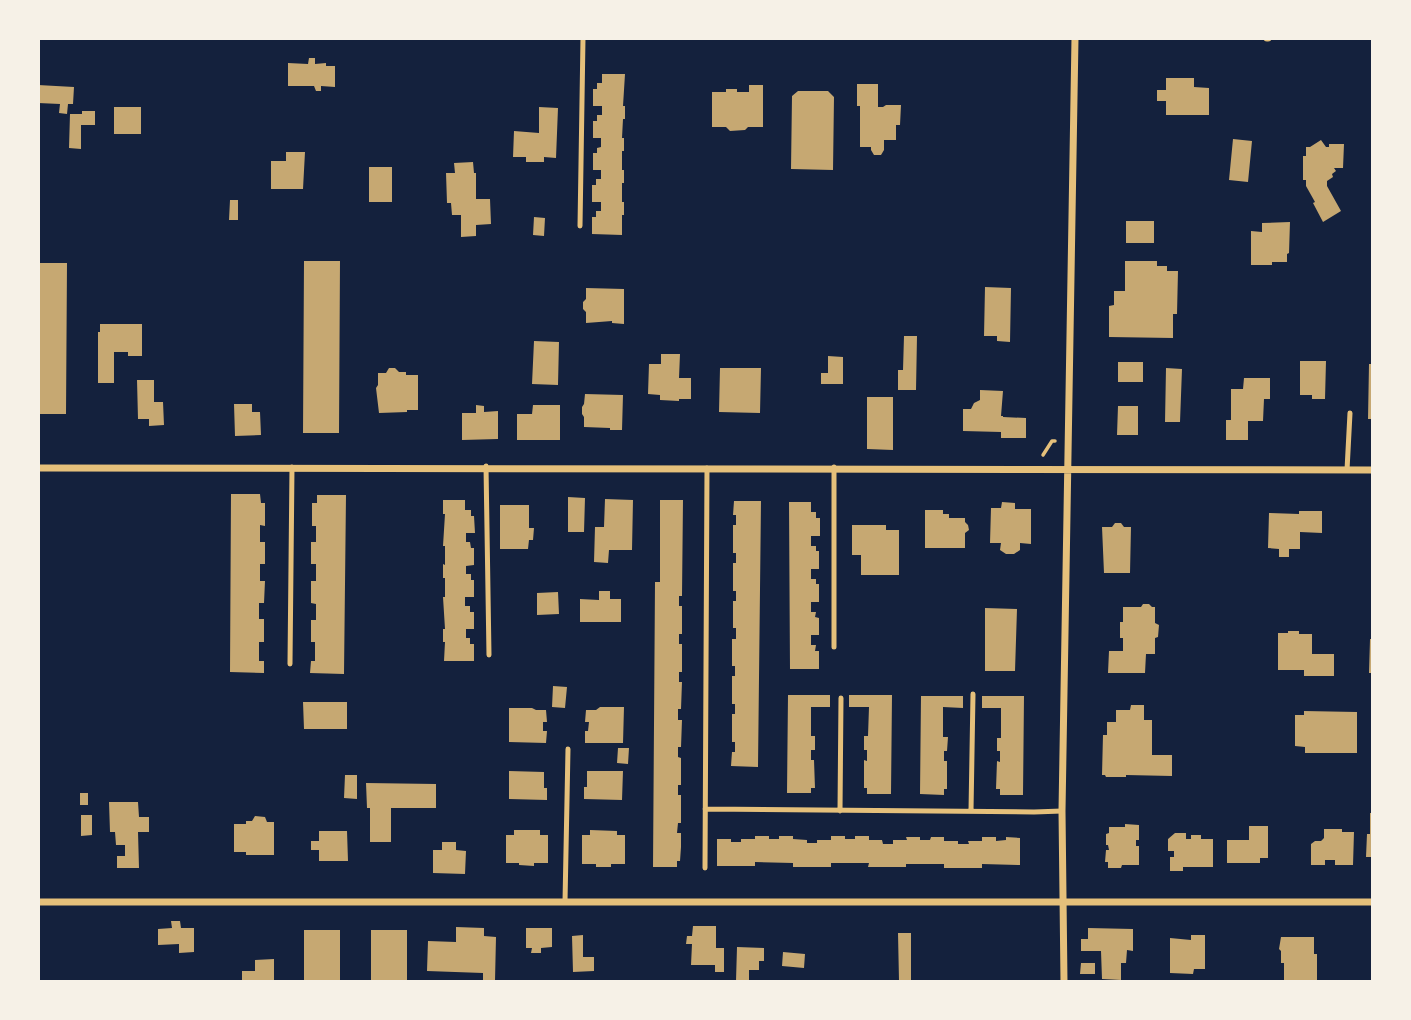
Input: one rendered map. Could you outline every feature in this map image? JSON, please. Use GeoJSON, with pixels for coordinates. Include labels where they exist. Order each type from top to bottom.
{"type":"FeatureCollection","features":[{"type":"Feature","properties":{"kind":"street"},"geometry":{"type":"LineString","coordinates":[[1064,982],[1062,811],[1075,38]]}},
{"type":"Feature","properties":{"kind":"street"},"geometry":{"type":"LineString","coordinates":[[38,468],[486,466],[1373,470]]}},
{"type":"Feature","properties":{"kind":"street"},"geometry":{"type":"LineString","coordinates":[[38,902],[1373,902]]}},
{"type":"Feature","properties":{"kind":"lane"},"geometry":{"type":"LineString","coordinates":[[580,226],[583,38]]}},
{"type":"Feature","properties":{"kind":"lane"},"geometry":{"type":"LineString","coordinates":[[1347,470],[1350,413]]}},
{"type":"Feature","properties":{"kind":"lane"},"geometry":{"type":"LineString","coordinates":[[486,466],[489,655]]}},
{"type":"Feature","properties":{"kind":"lane"},"geometry":{"type":"LineString","coordinates":[[290,664],[292,467]]}},
{"type":"Feature","properties":{"kind":"lane"},"geometry":{"type":"LineString","coordinates":[[834,467],[834,648]]}},
{"type":"Feature","properties":{"kind":"lane"},"geometry":{"type":"LineString","coordinates":[[705,868],[707,468]]}},
{"type":"Feature","properties":{"kind":"lane"},"geometry":{"type":"LineString","coordinates":[[971,811],[973,694]]}},
{"type":"Feature","properties":{"kind":"lane"},"geometry":{"type":"LineString","coordinates":[[839,811],[841,698]]}},
{"type":"Feature","properties":{"kind":"lane"},"geometry":{"type":"LineString","coordinates":[[565,902],[568,749]]}},
{"type":"Feature","properties":{"kind":"lane"},"geometry":{"type":"LineString","coordinates":[[705,809],[1062,811]]}},
{"type":"Feature","properties":{"kind":"path"},"geometry":{"type":"LineString","coordinates":[[1041,458],[1052,441],[1069,442]]}},
{"type":"Feature","properties":{"kind":"building"},"geometry":{"type":"Polygon","coordinates":[[[309,58],[315,58],[315,64],[335,66],[335,87],[321,86],[321,91],[316,91],[314,86],[288,86],[288,63],[308,64],[309,58]]]}},
{"type":"Feature","properties":{"kind":"building"},"geometry":{"type":"Polygon","coordinates":[[[602,74],[625,74],[622,235],[592,234],[592,217],[596,217],[596,211],[601,211],[601,202],[592,202],[592,185],[596,185],[596,179],[601,179],[601,170],[593,170],[593,153],[597,153],[597,148],[601,147],[601,138],[593,138],[593,121],[597,121],[597,115],[602,115],[602,106],[593,106],[593,89],[597,89],[597,83],[602,83],[602,74]]]}},
{"type":"Feature","properties":{"kind":"building"},"geometry":{"type":"Polygon","coordinates":[[[1166,78],[1194,78],[1194,87],[1209,88],[1209,115],[1166,115],[1166,101],[1157,101],[1157,90],[1166,90],[1166,78]]]}},
{"type":"Feature","properties":{"kind":"building"},"geometry":{"type":"Polygon","coordinates":[[[857,84],[878,84],[878,107],[901,105],[900,125],[896,125],[896,140],[884,140],[881,155],[874,155],[871,147],[860,147],[857,84]]]}},
{"type":"Feature","properties":{"kind":"building"},"geometry":{"type":"Polygon","coordinates":[[[38,85],[74,87],[73,104],[68,104],[67,114],[59,113],[60,104],[38,103],[38,85]]]}},
{"type":"Feature","properties":{"kind":"building"},"geometry":{"type":"Polygon","coordinates":[[[749,85],[763,85],[763,127],[730,131],[726,127],[712,127],[712,92],[737,89],[737,92],[749,92],[749,85]]]}},
{"type":"Feature","properties":{"kind":"building"},"geometry":{"type":"Polygon","coordinates":[[[798,91],[828,91],[834,97],[833,170],[791,169],[792,96],[798,91]]]}},
{"type":"Feature","properties":{"kind":"building"},"geometry":{"type":"Polygon","coordinates":[[[114,107],[141,107],[141,134],[114,134],[114,107]]]}},
{"type":"Feature","properties":{"kind":"building"},"geometry":{"type":"Polygon","coordinates":[[[539,107],[558,108],[556,158],[544,157],[544,162],[526,162],[526,157],[513,157],[514,131],[539,133],[539,107]]]}},
{"type":"Feature","properties":{"kind":"building"},"geometry":{"type":"Polygon","coordinates":[[[82,111],[95,111],[95,125],[81,125],[81,149],[69,148],[70,114],[82,114],[82,111]]]}},
{"type":"Feature","properties":{"kind":"building"},"geometry":{"type":"Polygon","coordinates":[[[1233,139],[1252,141],[1248,182],[1229,180],[1233,139]]]}},
{"type":"Feature","properties":{"kind":"building"},"geometry":{"type":"Polygon","coordinates":[[[1321,140],[1326,147],[1329,147],[1329,144],[1344,144],[1343,168],[1334,168],[1336,171],[1332,174],[1333,177],[1327,181],[1327,186],[1341,211],[1323,222],[1306,186],[1306,180],[1303,180],[1303,156],[1306,156],[1306,147],[1321,140]]]}},
{"type":"Feature","properties":{"kind":"building"},"geometry":{"type":"Polygon","coordinates":[[[286,152],[305,152],[303,189],[271,189],[271,161],[286,161],[286,152]]]}},
{"type":"Feature","properties":{"kind":"building"},"geometry":{"type":"Polygon","coordinates":[[[473,162],[476,173],[476,199],[490,199],[491,224],[476,225],[476,236],[461,237],[461,215],[452,215],[451,203],[447,203],[446,173],[455,173],[454,163],[473,162]]]}},
{"type":"Feature","properties":{"kind":"building"},"geometry":{"type":"Polygon","coordinates":[[[369,167],[392,167],[392,202],[369,202],[369,167]]]}},
{"type":"Feature","properties":{"kind":"building"},"geometry":{"type":"Polygon","coordinates":[[[230,200],[238,200],[238,220],[229,220],[230,200]]]}},
{"type":"Feature","properties":{"kind":"building"},"geometry":{"type":"Polygon","coordinates":[[[534,217],[545,218],[544,236],[533,235],[534,217]]]}},
{"type":"Feature","properties":{"kind":"building"},"geometry":{"type":"Polygon","coordinates":[[[1126,221],[1154,221],[1154,243],[1126,243],[1126,221]]]}},
{"type":"Feature","properties":{"kind":"building"},"geometry":{"type":"Polygon","coordinates":[[[1290,222],[1287,262],[1251,265],[1251,231],[1262,232],[1262,223],[1290,222]]]}},
{"type":"Feature","properties":{"kind":"building"},"geometry":{"type":"Polygon","coordinates":[[[304,261],[340,261],[339,433],[303,433],[304,261]]]}},
{"type":"Feature","properties":{"kind":"building"},"geometry":{"type":"Polygon","coordinates":[[[1125,261],[1157,261],[1157,266],[1167,266],[1167,271],[1178,271],[1177,314],[1173,314],[1173,338],[1109,337],[1109,306],[1114,305],[1114,291],[1125,291],[1125,261]]]}},
{"type":"Feature","properties":{"kind":"building"},"geometry":{"type":"Polygon","coordinates":[[[38,263],[67,263],[66,414],[38,414],[38,263]]]}},
{"type":"Feature","properties":{"kind":"building"},"geometry":{"type":"Polygon","coordinates":[[[985,287],[1011,288],[1010,342],[997,341],[997,336],[984,336],[985,287]]]}},
{"type":"Feature","properties":{"kind":"building"},"geometry":{"type":"Polygon","coordinates":[[[586,288],[624,289],[624,324],[612,321],[586,323],[583,302],[586,299],[586,288]]]}},
{"type":"Feature","properties":{"kind":"building"},"geometry":{"type":"Polygon","coordinates":[[[100,324],[142,324],[142,356],[114,352],[114,383],[98,383],[100,324]]]}},
{"type":"Feature","properties":{"kind":"building"},"geometry":{"type":"Polygon","coordinates":[[[904,336],[917,336],[916,390],[898,390],[898,370],[903,370],[904,336]]]}},
{"type":"Feature","properties":{"kind":"building"},"geometry":{"type":"Polygon","coordinates":[[[534,341],[559,342],[558,385],[532,384],[534,341]]]}},
{"type":"Feature","properties":{"kind":"building"},"geometry":{"type":"Polygon","coordinates":[[[661,354],[680,354],[679,378],[691,378],[691,399],[660,400],[660,395],[648,394],[649,364],[661,364],[661,354]]]}},
{"type":"Feature","properties":{"kind":"building"},"geometry":{"type":"Polygon","coordinates":[[[828,356],[843,357],[843,384],[821,384],[821,373],[828,373],[828,356]]]}},
{"type":"Feature","properties":{"kind":"building"},"geometry":{"type":"Polygon","coordinates":[[[1300,361],[1326,361],[1325,399],[1300,395],[1300,361]]]}},
{"type":"Feature","properties":{"kind":"building"},"geometry":{"type":"Polygon","coordinates":[[[1118,362],[1143,362],[1143,382],[1118,382],[1118,362]]]}},
{"type":"Feature","properties":{"kind":"building"},"geometry":{"type":"Polygon","coordinates":[[[1369,364],[1372,364],[1372,419],[1368,419],[1369,364]]]}},
{"type":"Feature","properties":{"kind":"building"},"geometry":{"type":"Polygon","coordinates":[[[389,368],[406,372],[406,375],[418,375],[418,410],[379,413],[376,388],[378,373],[386,373],[389,368]]]}},
{"type":"Feature","properties":{"kind":"building"},"geometry":{"type":"Polygon","coordinates":[[[720,368],[761,368],[760,413],[719,412],[720,368]]]}},
{"type":"Feature","properties":{"kind":"building"},"geometry":{"type":"Polygon","coordinates":[[[1166,368],[1182,369],[1180,422],[1165,422],[1166,368]]]}},
{"type":"Feature","properties":{"kind":"building"},"geometry":{"type":"Polygon","coordinates":[[[1244,378],[1270,378],[1270,399],[1264,399],[1263,421],[1248,421],[1248,440],[1226,440],[1226,420],[1231,420],[1231,389],[1243,389],[1244,378]]]}},
{"type":"Feature","properties":{"kind":"building"},"geometry":{"type":"Polygon","coordinates":[[[137,380],[154,380],[154,402],[163,402],[164,425],[149,426],[149,419],[138,419],[137,380]]]}},
{"type":"Feature","properties":{"kind":"building"},"geometry":{"type":"Polygon","coordinates":[[[980,390],[1003,391],[1001,416],[1026,418],[1026,438],[1001,438],[1001,432],[963,431],[963,409],[971,409],[974,403],[980,400],[980,390]]]}},
{"type":"Feature","properties":{"kind":"building"},"geometry":{"type":"Polygon","coordinates":[[[585,394],[623,395],[622,430],[584,427],[582,407],[585,394]]]}},
{"type":"Feature","properties":{"kind":"building"},"geometry":{"type":"Polygon","coordinates":[[[867,397],[893,397],[893,450],[867,449],[867,397]]]}},
{"type":"Feature","properties":{"kind":"building"},"geometry":{"type":"Polygon","coordinates":[[[234,404],[252,404],[252,412],[260,412],[261,435],[235,436],[234,404]]]}},
{"type":"Feature","properties":{"kind":"building"},"geometry":{"type":"Polygon","coordinates":[[[476,405],[484,406],[484,412],[498,411],[498,439],[462,440],[462,413],[476,413],[476,405]]]}},
{"type":"Feature","properties":{"kind":"building"},"geometry":{"type":"Polygon","coordinates":[[[533,405],[560,405],[560,440],[517,440],[517,414],[532,414],[533,405]]]}},
{"type":"Feature","properties":{"kind":"building"},"geometry":{"type":"Polygon","coordinates":[[[1118,406],[1138,406],[1138,435],[1117,435],[1118,406]]]}},
{"type":"Feature","properties":{"kind":"building"},"geometry":{"type":"Polygon","coordinates":[[[231,494],[260,494],[261,503],[265,503],[265,526],[260,525],[260,542],[265,542],[265,564],[260,564],[260,581],[265,581],[264,603],[259,603],[259,619],[264,619],[264,642],[259,642],[259,661],[264,661],[264,673],[230,672],[231,494]]]}},
{"type":"Feature","properties":{"kind":"building"},"geometry":{"type":"Polygon","coordinates":[[[317,495],[346,495],[344,674],[310,673],[311,661],[315,661],[315,642],[311,642],[311,620],[316,620],[316,604],[311,603],[311,581],[316,581],[316,564],[311,564],[311,542],[316,542],[316,526],[312,526],[312,503],[317,503],[317,495]]]}},
{"type":"Feature","properties":{"kind":"building"},"geometry":{"type":"Polygon","coordinates":[[[568,497],[585,498],[584,532],[568,532],[568,497]]]}},
{"type":"Feature","properties":{"kind":"building"},"geometry":{"type":"Polygon","coordinates":[[[605,499],[633,500],[632,550],[609,550],[608,563],[594,562],[595,527],[604,527],[605,499]]]}},
{"type":"Feature","properties":{"kind":"building"},"geometry":{"type":"Polygon","coordinates":[[[443,500],[465,500],[465,510],[471,510],[471,516],[474,516],[475,533],[466,533],[466,542],[470,542],[471,548],[474,548],[474,565],[466,566],[466,574],[471,574],[471,580],[474,580],[474,597],[465,597],[465,606],[470,606],[470,612],[474,612],[474,629],[466,629],[466,638],[470,638],[470,644],[474,644],[474,661],[444,661],[443,500]]]}},
{"type":"Feature","properties":{"kind":"building"},"geometry":{"type":"Polygon","coordinates":[[[660,500],[683,500],[682,596],[679,596],[679,606],[682,606],[682,634],[679,634],[679,644],[682,644],[682,672],[679,672],[679,682],[682,682],[681,709],[678,709],[678,720],[682,720],[681,747],[678,747],[678,757],[681,758],[681,785],[678,785],[678,795],[681,795],[681,823],[678,823],[677,833],[681,833],[681,847],[677,867],[653,867],[655,582],[660,582],[660,500]]]}},
{"type":"Feature","properties":{"kind":"building"},"geometry":{"type":"Polygon","coordinates":[[[734,501],[761,501],[758,767],[731,766],[732,752],[735,752],[735,742],[732,742],[732,714],[735,714],[735,704],[732,704],[732,676],[735,676],[735,666],[732,666],[732,639],[736,639],[736,628],[733,628],[733,601],[736,601],[736,591],[733,591],[733,563],[736,563],[736,553],[733,553],[733,525],[736,525],[736,515],[733,515],[734,501]]]}},
{"type":"Feature","properties":{"kind":"building"},"geometry":{"type":"Polygon","coordinates":[[[789,502],[811,502],[811,512],[816,512],[816,518],[820,518],[820,536],[811,536],[811,546],[816,546],[816,551],[819,551],[819,569],[811,569],[811,579],[816,579],[816,584],[819,584],[819,602],[811,602],[811,612],[816,612],[815,617],[819,618],[819,635],[811,635],[811,645],[816,645],[815,651],[819,651],[819,669],[790,669],[789,502]]]}},
{"type":"Feature","properties":{"kind":"building"},"geometry":{"type":"Polygon","coordinates":[[[1002,502],[1015,503],[1015,509],[1031,509],[1031,544],[1020,543],[1020,550],[1014,554],[1006,554],[1000,550],[1001,543],[990,543],[991,508],[1001,508],[1002,502]]]}},
{"type":"Feature","properties":{"kind":"building"},"geometry":{"type":"Polygon","coordinates":[[[500,505],[529,505],[529,528],[534,528],[533,540],[529,540],[528,549],[500,549],[500,505]]]}},
{"type":"Feature","properties":{"kind":"building"},"geometry":{"type":"Polygon","coordinates":[[[925,510],[943,510],[943,514],[949,514],[949,518],[965,518],[969,530],[965,533],[965,548],[925,548],[925,510]]]}},
{"type":"Feature","properties":{"kind":"building"},"geometry":{"type":"Polygon","coordinates":[[[1299,511],[1322,511],[1322,533],[1300,532],[1300,549],[1289,549],[1289,557],[1279,557],[1279,549],[1268,548],[1269,513],[1299,514],[1299,511]]]}},
{"type":"Feature","properties":{"kind":"building"},"geometry":{"type":"Polygon","coordinates":[[[1115,523],[1131,527],[1130,573],[1104,573],[1102,527],[1112,527],[1115,523]]]}},
{"type":"Feature","properties":{"kind":"building"},"geometry":{"type":"Polygon","coordinates":[[[852,525],[886,525],[886,530],[899,530],[899,575],[861,575],[861,555],[852,555],[852,525]]]}},
{"type":"Feature","properties":{"kind":"building"},"geometry":{"type":"Polygon","coordinates":[[[599,591],[610,591],[610,599],[621,599],[621,622],[580,622],[580,599],[599,600],[599,591]]]}},
{"type":"Feature","properties":{"kind":"building"},"geometry":{"type":"Polygon","coordinates":[[[558,592],[559,614],[537,615],[537,593],[558,592]]]}},
{"type":"Feature","properties":{"kind":"building"},"geometry":{"type":"Polygon","coordinates":[[[1143,604],[1155,607],[1155,623],[1159,625],[1158,637],[1155,638],[1155,654],[1146,654],[1145,673],[1108,673],[1109,651],[1123,651],[1120,622],[1123,622],[1123,607],[1141,607],[1143,604]]]}},
{"type":"Feature","properties":{"kind":"building"},"geometry":{"type":"Polygon","coordinates":[[[985,608],[1017,609],[1015,671],[985,671],[985,608]]]}},
{"type":"Feature","properties":{"kind":"building"},"geometry":{"type":"Polygon","coordinates":[[[1288,631],[1312,634],[1312,654],[1334,654],[1334,676],[1304,676],[1304,670],[1278,670],[1278,633],[1288,631]]]}},
{"type":"Feature","properties":{"kind":"building"},"geometry":{"type":"Polygon","coordinates":[[[1372,639],[1372,673],[1369,673],[1372,639]]]}},
{"type":"Feature","properties":{"kind":"building"},"geometry":{"type":"Polygon","coordinates":[[[553,686],[567,687],[565,708],[552,707],[553,686]]]}},
{"type":"Feature","properties":{"kind":"building"},"geometry":{"type":"Polygon","coordinates":[[[788,695],[830,695],[830,707],[811,707],[811,736],[815,736],[815,750],[811,750],[811,760],[814,760],[815,788],[811,788],[811,793],[787,793],[788,695]]]}},
{"type":"Feature","properties":{"kind":"building"},"geometry":{"type":"Polygon","coordinates":[[[849,695],[892,695],[891,794],[867,794],[867,788],[864,788],[864,760],[867,761],[867,750],[864,750],[864,736],[868,736],[869,707],[849,707],[849,695]]]}},
{"type":"Feature","properties":{"kind":"building"},"geometry":{"type":"Polygon","coordinates":[[[921,696],[963,696],[963,708],[943,707],[943,737],[948,737],[947,751],[944,751],[944,761],[947,761],[947,789],[944,789],[944,795],[920,794],[921,696]]]}},
{"type":"Feature","properties":{"kind":"building"},"geometry":{"type":"Polygon","coordinates":[[[982,696],[1024,696],[1023,795],[1000,795],[1000,789],[996,789],[997,761],[1000,762],[997,738],[1001,738],[1001,708],[982,708],[982,696]]]}},
{"type":"Feature","properties":{"kind":"building"},"geometry":{"type":"Polygon","coordinates":[[[303,702],[347,702],[347,729],[304,729],[303,702]]]}},
{"type":"Feature","properties":{"kind":"building"},"geometry":{"type":"Polygon","coordinates":[[[1131,705],[1144,705],[1144,720],[1152,720],[1152,755],[1172,755],[1172,776],[1102,775],[1103,735],[1107,735],[1107,722],[1116,722],[1116,710],[1130,710],[1131,705]]]}},
{"type":"Feature","properties":{"kind":"building"},"geometry":{"type":"Polygon","coordinates":[[[624,707],[623,743],[585,743],[585,731],[588,731],[589,722],[585,722],[586,710],[624,707]]]}},
{"type":"Feature","properties":{"kind":"building"},"geometry":{"type":"Polygon","coordinates":[[[509,708],[546,710],[547,722],[543,722],[543,731],[547,731],[546,743],[509,742],[509,708]]]}},
{"type":"Feature","properties":{"kind":"building"},"geometry":{"type":"Polygon","coordinates":[[[1304,711],[1357,712],[1357,753],[1305,753],[1305,747],[1295,746],[1295,715],[1304,715],[1304,711]]]}},
{"type":"Feature","properties":{"kind":"building"},"geometry":{"type":"Polygon","coordinates":[[[618,748],[629,748],[628,764],[617,763],[618,748]]]}},
{"type":"Feature","properties":{"kind":"building"},"geometry":{"type":"Polygon","coordinates":[[[509,771],[544,772],[547,800],[509,799],[509,771]]]}},
{"type":"Feature","properties":{"kind":"building"},"geometry":{"type":"Polygon","coordinates":[[[587,771],[623,771],[622,800],[584,799],[587,771]]]}},
{"type":"Feature","properties":{"kind":"building"},"geometry":{"type":"Polygon","coordinates":[[[345,775],[357,775],[357,799],[344,798],[345,775]]]}},
{"type":"Feature","properties":{"kind":"building"},"geometry":{"type":"Polygon","coordinates":[[[366,783],[436,784],[436,808],[391,808],[391,842],[370,842],[370,808],[367,808],[366,783]]]}},
{"type":"Feature","properties":{"kind":"building"},"geometry":{"type":"Polygon","coordinates":[[[80,793],[88,793],[88,805],[80,805],[80,793]]]}},
{"type":"Feature","properties":{"kind":"building"},"geometry":{"type":"Polygon","coordinates":[[[109,802],[138,802],[139,817],[149,817],[149,832],[138,832],[139,868],[117,868],[117,856],[125,856],[125,845],[116,845],[115,832],[110,832],[109,802]]]}},
{"type":"Feature","properties":{"kind":"building"},"geometry":{"type":"Polygon","coordinates":[[[1370,813],[1372,857],[1366,857],[1367,834],[1370,834],[1370,813]]]}},
{"type":"Feature","properties":{"kind":"building"},"geometry":{"type":"Polygon","coordinates":[[[81,815],[92,815],[92,835],[81,836],[81,815]]]}},
{"type":"Feature","properties":{"kind":"building"},"geometry":{"type":"Polygon","coordinates":[[[255,816],[265,817],[267,822],[274,822],[274,855],[234,852],[234,824],[246,824],[246,821],[252,821],[255,816]]]}},
{"type":"Feature","properties":{"kind":"building"},"geometry":{"type":"Polygon","coordinates":[[[1125,824],[1139,825],[1139,840],[1136,840],[1136,846],[1139,846],[1139,865],[1108,868],[1108,862],[1105,862],[1106,850],[1109,850],[1106,834],[1109,833],[1109,827],[1125,827],[1125,824]]]}},
{"type":"Feature","properties":{"kind":"building"},"geometry":{"type":"Polygon","coordinates":[[[1249,826],[1268,826],[1268,858],[1260,858],[1260,863],[1227,863],[1227,840],[1249,840],[1249,826]]]}},
{"type":"Feature","properties":{"kind":"building"},"geometry":{"type":"Polygon","coordinates":[[[1324,829],[1354,832],[1353,865],[1335,865],[1335,860],[1325,860],[1325,865],[1311,865],[1311,844],[1324,838],[1324,829]]]}},
{"type":"Feature","properties":{"kind":"building"},"geometry":{"type":"Polygon","coordinates":[[[514,830],[540,830],[540,835],[548,835],[548,863],[534,863],[534,866],[506,863],[506,835],[514,835],[514,830]]]}},
{"type":"Feature","properties":{"kind":"building"},"geometry":{"type":"Polygon","coordinates":[[[590,830],[617,831],[617,835],[625,835],[625,864],[596,867],[596,864],[582,864],[582,835],[590,835],[590,830]]]}},
{"type":"Feature","properties":{"kind":"building"},"geometry":{"type":"Polygon","coordinates":[[[319,831],[347,831],[348,861],[319,861],[319,850],[311,850],[311,841],[319,841],[319,831]]]}},
{"type":"Feature","properties":{"kind":"building"},"geometry":{"type":"Polygon","coordinates":[[[1175,833],[1186,833],[1186,839],[1191,839],[1191,835],[1201,835],[1201,839],[1213,839],[1213,867],[1183,867],[1183,871],[1170,871],[1170,857],[1174,857],[1174,851],[1168,851],[1168,839],[1175,833]]]}},
{"type":"Feature","properties":{"kind":"building"},"geometry":{"type":"Polygon","coordinates":[[[755,836],[779,839],[779,836],[793,836],[793,839],[817,843],[817,840],[831,840],[831,836],[855,839],[855,836],[869,836],[869,840],[882,840],[883,844],[893,844],[893,840],[907,840],[906,837],[930,840],[931,837],[944,837],[944,841],[958,841],[958,844],[982,841],[982,837],[996,837],[996,841],[1006,840],[1006,837],[1020,838],[1020,865],[982,864],[982,868],[944,868],[944,864],[868,867],[869,863],[831,863],[831,867],[793,867],[793,863],[755,862],[755,866],[717,866],[717,839],[741,842],[741,839],[755,839],[755,836]]]}},
{"type":"Feature","properties":{"kind":"building"},"geometry":{"type":"Polygon","coordinates":[[[442,842],[456,842],[456,850],[466,851],[465,874],[433,873],[433,850],[442,850],[442,842]]]}},
{"type":"Feature","properties":{"kind":"building"},"geometry":{"type":"Polygon","coordinates":[[[171,921],[180,921],[181,928],[194,928],[194,952],[179,953],[179,944],[158,945],[158,929],[172,928],[171,921]]]}},
{"type":"Feature","properties":{"kind":"building"},"geometry":{"type":"Polygon","coordinates":[[[693,926],[716,926],[716,948],[724,948],[724,972],[715,972],[715,965],[691,965],[692,944],[686,944],[687,936],[692,936],[693,926]]]}},
{"type":"Feature","properties":{"kind":"building"},"geometry":{"type":"Polygon","coordinates":[[[456,927],[484,928],[484,936],[496,937],[495,981],[483,981],[483,973],[427,971],[428,941],[456,942],[456,927]]]}},
{"type":"Feature","properties":{"kind":"building"},"geometry":{"type":"Polygon","coordinates":[[[526,928],[552,928],[552,947],[541,948],[541,953],[531,953],[532,948],[526,948],[526,928]]]}},
{"type":"Feature","properties":{"kind":"building"},"geometry":{"type":"Polygon","coordinates":[[[1088,928],[1133,929],[1133,951],[1127,950],[1126,963],[1121,963],[1121,980],[1102,979],[1101,951],[1081,951],[1081,939],[1088,939],[1088,928]]]}},
{"type":"Feature","properties":{"kind":"building"},"geometry":{"type":"Polygon","coordinates":[[[304,930],[340,930],[340,981],[304,981],[304,930]]]}},
{"type":"Feature","properties":{"kind":"building"},"geometry":{"type":"Polygon","coordinates":[[[371,930],[407,930],[407,981],[371,981],[371,930]]]}},
{"type":"Feature","properties":{"kind":"building"},"geometry":{"type":"Polygon","coordinates":[[[898,933],[911,933],[911,981],[899,981],[898,933]]]}},
{"type":"Feature","properties":{"kind":"building"},"geometry":{"type":"Polygon","coordinates":[[[583,935],[583,957],[594,957],[594,971],[573,972],[572,936],[583,935]]]}},
{"type":"Feature","properties":{"kind":"building"},"geometry":{"type":"Polygon","coordinates":[[[1191,935],[1205,935],[1205,969],[1194,969],[1193,974],[1170,973],[1170,938],[1191,940],[1191,935]]]}},
{"type":"Feature","properties":{"kind":"building"},"geometry":{"type":"Polygon","coordinates":[[[1281,937],[1314,937],[1317,981],[1284,981],[1284,963],[1281,963],[1279,949],[1281,937]]]}},
{"type":"Feature","properties":{"kind":"building"},"geometry":{"type":"Polygon","coordinates":[[[737,947],[764,948],[764,961],[759,961],[759,970],[749,970],[749,981],[736,981],[737,947]]]}},
{"type":"Feature","properties":{"kind":"building"},"geometry":{"type":"Polygon","coordinates":[[[783,952],[805,954],[804,968],[782,966],[783,952]]]}},
{"type":"Feature","properties":{"kind":"building"},"geometry":{"type":"Polygon","coordinates":[[[274,959],[274,981],[242,981],[242,971],[255,971],[255,960],[274,959]]]}},
{"type":"Feature","properties":{"kind":"building"},"geometry":{"type":"Polygon","coordinates":[[[1081,963],[1095,963],[1095,974],[1080,974],[1081,963]]]}}]}
